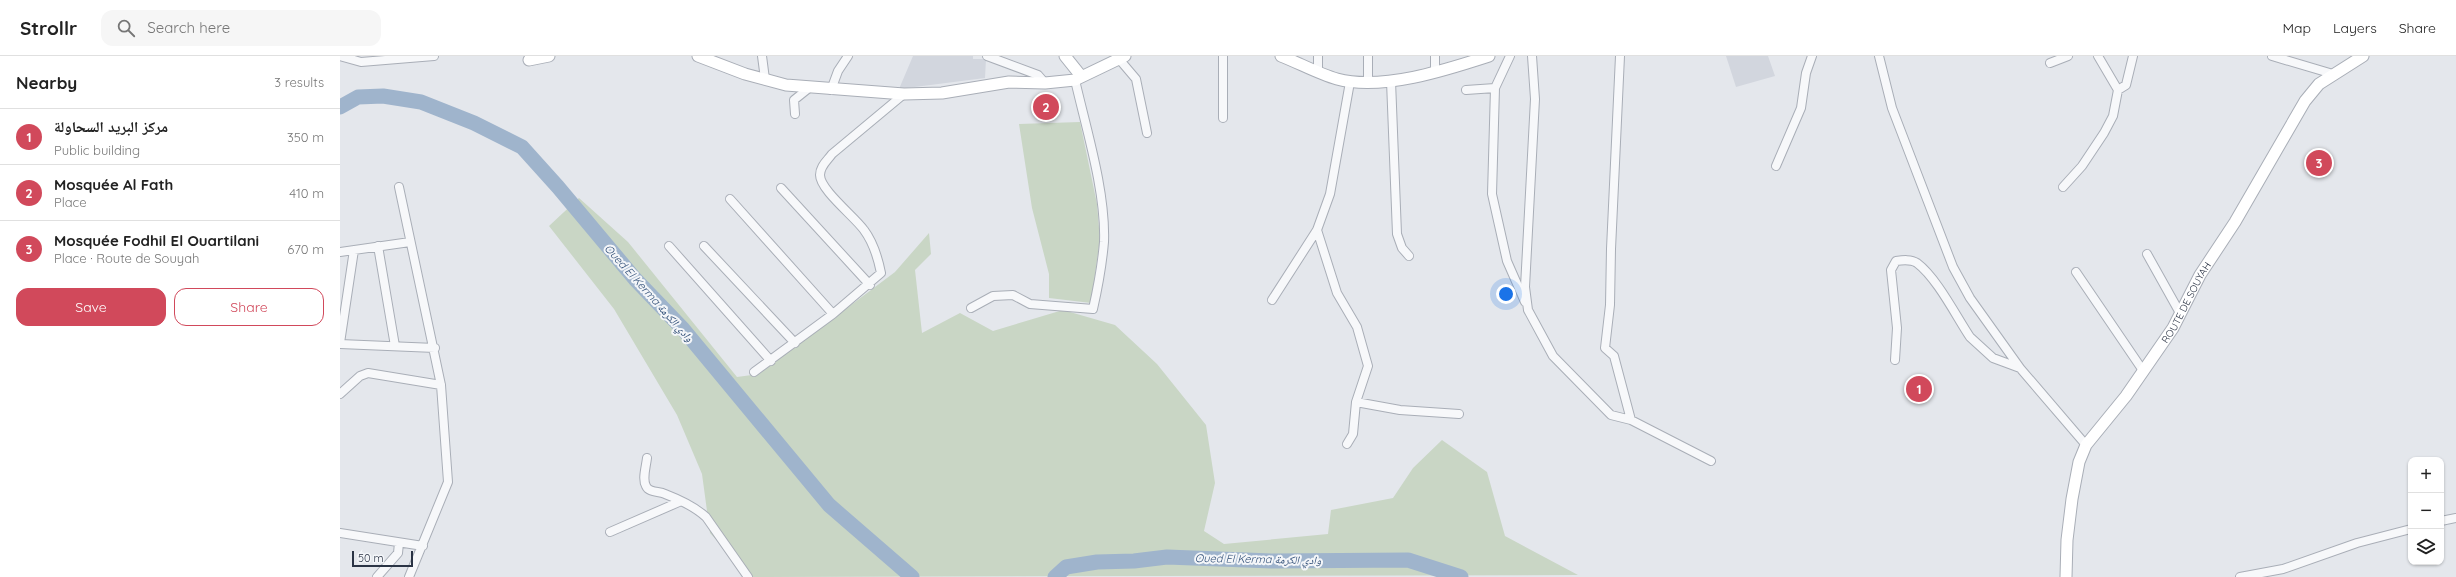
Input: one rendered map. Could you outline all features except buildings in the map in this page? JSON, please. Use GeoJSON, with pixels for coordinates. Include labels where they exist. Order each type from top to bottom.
{"type":"FeatureCollection","features":[{"type":"Feature","properties":{"kind":"street"},"geometry":{"type":"LineString","coordinates":[[340,56],[361,62],[384,57],[434,56]]}},
{"type":"Feature","properties":{"kind":"street"},"geometry":{"type":"LineString","coordinates":[[526,58],[549,56]]}},
{"type":"Feature","properties":{"kind":"street"},"geometry":{"type":"LineString","coordinates":[[698,56],[765,79],[809,88],[904,94],[942,93],[1009,82],[1045,83],[1078,78],[1122,58],[1136,79],[1148,133]]}},
{"type":"Feature","properties":{"kind":"street"},"geometry":{"type":"LineString","coordinates":[[762,56],[765,79]]}},
{"type":"Feature","properties":{"kind":"street"},"geometry":{"type":"LineString","coordinates":[[831,90],[838,71],[848,56]]}},
{"type":"Feature","properties":{"kind":"street"},"geometry":{"type":"LineString","coordinates":[[987,56],[1038,75],[1045,83]]}},
{"type":"Feature","properties":{"kind":"street"},"geometry":{"type":"LineString","coordinates":[[971,308],[993,296],[1013,295],[1030,304],[1093,309],[1100,275],[1104,241],[1102,219],[1078,78],[1065,56]]}},
{"type":"Feature","properties":{"kind":"street"},"geometry":{"type":"LineString","coordinates":[[1223,56],[1223,118]]}},
{"type":"Feature","properties":{"kind":"street"},"geometry":{"type":"LineString","coordinates":[[1281,56],[1318,70],[1335,79],[1350,82],[1391,81],[1435,72],[1489,56]]}},
{"type":"Feature","properties":{"kind":"street"},"geometry":{"type":"LineString","coordinates":[[1318,56],[1318,70]]}},
{"type":"Feature","properties":{"kind":"street"},"geometry":{"type":"LineString","coordinates":[[1368,56],[1368,82]]}},
{"type":"Feature","properties":{"kind":"street"},"geometry":{"type":"LineString","coordinates":[[1435,56],[1435,72]]}},
{"type":"Feature","properties":{"kind":"street"},"geometry":{"type":"LineString","coordinates":[[1510,56],[1495,88],[1492,194],[1507,262],[1528,310],[1553,356],[1611,415],[1630,420],[1710,461]]}},
{"type":"Feature","properties":{"kind":"street"},"geometry":{"type":"LineString","coordinates":[[1528,310],[1525,287],[1535,99],[1532,56]]}},
{"type":"Feature","properties":{"kind":"street"},"geometry":{"type":"LineString","coordinates":[[1620,56],[1611,249],[1610,305],[1605,348],[1614,356],[1630,420]]}},
{"type":"Feature","properties":{"kind":"street"},"geometry":{"type":"LineString","coordinates":[[1776,166],[1801,108],[1806,73],[1812,56]]}},
{"type":"Feature","properties":{"kind":"street"},"geometry":{"type":"LineString","coordinates":[[1879,56],[1892,108],[1953,267],[1970,298],[2020,368],[2086,445]]}},
{"type":"Feature","properties":{"kind":"street"},"geometry":{"type":"LineString","coordinates":[[2050,63],[2068,56]]}},
{"type":"Feature","properties":{"kind":"street"},"geometry":{"type":"LineString","coordinates":[[2063,187],[2082,166],[2104,133],[2113,116],[2118,90],[2098,56]]}},
{"type":"Feature","properties":{"kind":"street"},"geometry":{"type":"LineString","coordinates":[[2118,90],[2126,85],[2133,56]]}},
{"type":"Feature","properties":{"kind":"street"},"geometry":{"type":"LineString","coordinates":[[2272,56],[2333,74]]}},
{"type":"Feature","properties":{"kind":"street","name":"ROUTE DE SOUYAH"},"geometry":{"type":"LineString","coordinates":[[2066,577],[2067,540],[2072,499],[2079,462],[2086,445],[2144,372],[2173,328],[2200,275],[2247,202],[2305,101],[2319,84],[2363,56]]}},
{"type":"Feature","properties":{"kind":"street"},"geometry":{"type":"LineString","coordinates":[[1391,81],[1397,234],[1402,248],[1409,256]]}},
{"type":"Feature","properties":{"kind":"street"},"geometry":{"type":"LineString","coordinates":[[1272,300],[1317,230],[1330,194],[1350,82]]}},
{"type":"Feature","properties":{"kind":"street"},"geometry":{"type":"LineString","coordinates":[[795,114],[794,100],[809,88]]}},
{"type":"Feature","properties":{"kind":"street"},"geometry":{"type":"LineString","coordinates":[[1466,90],[1495,88]]}},
{"type":"Feature","properties":{"kind":"street"},"geometry":{"type":"LineString","coordinates":[[754,372],[833,314],[870,284],[881,273],[878,258],[865,231],[826,188],[820,176],[822,166],[832,154],[904,94]]}},
{"type":"Feature","properties":{"kind":"street"},"geometry":{"type":"LineString","coordinates":[[399,187],[410,242],[435,348],[441,385],[448,482],[409,577]]}},
{"type":"Feature","properties":{"kind":"street"},"geometry":{"type":"LineString","coordinates":[[781,188],[870,284]]}},
{"type":"Feature","properties":{"kind":"street"},"geometry":{"type":"LineString","coordinates":[[730,199],[833,314]]}},
{"type":"Feature","properties":{"kind":"street"},"geometry":{"type":"LineString","coordinates":[[1317,230],[1337,293],[1357,327],[1364,346],[1368,366],[1356,402],[1353,434],[1346,444]]}},
{"type":"Feature","properties":{"kind":"street"},"geometry":{"type":"LineString","coordinates":[[340,252],[410,242]]}},
{"type":"Feature","properties":{"kind":"street"},"geometry":{"type":"LineString","coordinates":[[378,246],[395,346]]}},
{"type":"Feature","properties":{"kind":"street"},"geometry":{"type":"LineString","coordinates":[[669,246],[771,361]]}},
{"type":"Feature","properties":{"kind":"street"},"geometry":{"type":"LineString","coordinates":[[704,246],[795,343]]}},
{"type":"Feature","properties":{"kind":"street"},"geometry":{"type":"LineString","coordinates":[[354,250],[340,343],[435,348]]}},
{"type":"Feature","properties":{"kind":"street"},"geometry":{"type":"LineString","coordinates":[[2147,254],[2180,313]]}},
{"type":"Feature","properties":{"kind":"street"},"geometry":{"type":"LineString","coordinates":[[1895,360],[1897,328],[1891,270],[1896,261],[1905,260],[1916,262],[1929,274],[1978,346],[1993,358],[2020,368]]}},
{"type":"Feature","properties":{"kind":"street"},"geometry":{"type":"LineString","coordinates":[[2076,272],[2144,372]]}},
{"type":"Feature","properties":{"kind":"street"},"geometry":{"type":"LineString","coordinates":[[340,394],[360,376],[368,373],[441,385]]}},
{"type":"Feature","properties":{"kind":"street"},"geometry":{"type":"LineString","coordinates":[[1356,402],[1400,410],[1459,414]]}},
{"type":"Feature","properties":{"kind":"street"},"geometry":{"type":"LineString","coordinates":[[647,458],[644,482],[646,488],[651,491],[664,494],[700,511],[706,517],[748,577]]}},
{"type":"Feature","properties":{"kind":"street"},"geometry":{"type":"LineString","coordinates":[[610,532],[679,502]]}},
{"type":"Feature","properties":{"kind":"street"},"geometry":{"type":"LineString","coordinates":[[2444,521],[2456,518]]}},
{"type":"Feature","properties":{"kind":"street"},"geometry":{"type":"LineString","coordinates":[[2240,577],[2283,569],[2357,543],[2408,530]]}},
{"type":"Feature","properties":{"kind":"street"},"geometry":{"type":"LineString","coordinates":[[340,533],[423,546]]}},
{"type":"Feature","properties":{"kind":"street"},"geometry":{"type":"LineString","coordinates":[[377,577],[398,553],[399,543]]}},
{"type":"Feature","properties":{"kind":"shaded area"},"geometry":{"type":"Polygon","coordinates":[[[913,56],[973,56],[973,59],[986,59],[985,78],[899,89],[913,56]]]}},
{"type":"Feature","properties":{"kind":"shaded area"},"geometry":{"type":"Polygon","coordinates":[[[1726,56],[1768,56],[1775,76],[1736,87],[1726,56]]]}},
{"type":"Feature","properties":{"kind":"green space"},"geometry":{"type":"Polygon","coordinates":[[[1080,122],[1097,204],[1100,239],[1091,303],[1049,298],[1049,274],[1032,208],[1019,124],[1080,122]]]}},
{"type":"Feature","properties":{"kind":"green space"},"geometry":{"type":"Polygon","coordinates":[[[579,198],[628,242],[737,377],[759,374],[895,272],[929,233],[931,254],[915,270],[922,333],[960,313],[993,331],[1063,310],[1115,325],[1157,364],[1206,425],[1215,483],[1204,531],[1224,544],[1328,534],[1331,510],[1393,498],[1413,468],[1442,440],[1487,472],[1505,536],[1578,575],[750,577],[710,533],[702,474],[677,415],[614,309],[549,226],[579,198]]]}},
{"type":"Feature","properties":{"kind":"waterway","name":"Oued El Kerma وادي الكرمة"},"geometry":{"type":"LineString","coordinates":[[340,107],[358,97],[383,96],[421,102],[474,123],[522,147],[558,187],[635,279],[683,329],[829,505],[912,577]]}},
{"type":"Feature","properties":{"kind":"waterway","name":"Oued El Kerma وادي الكرمة"},"geometry":{"type":"LineString","coordinates":[[1055,577],[1066,567],[1097,562],[1134,561],[1167,557],[1272,561],[1408,560],[1461,577]]}},
{"type":"Feature","properties":{"kind":"place","name":"Mosquée Al Fath"},"geometry":{"type":"Point","coordinates":[1046,107]}},
{"type":"Feature","properties":{"kind":"place","name":"Mosquée Fodhil El Ouartilani"},"geometry":{"type":"Point","coordinates":[2319,163]}},
{"type":"Feature","properties":{"kind":"place","name":"مركز البريد السحاولة"},"geometry":{"type":"Point","coordinates":[1919,389]}}]}
